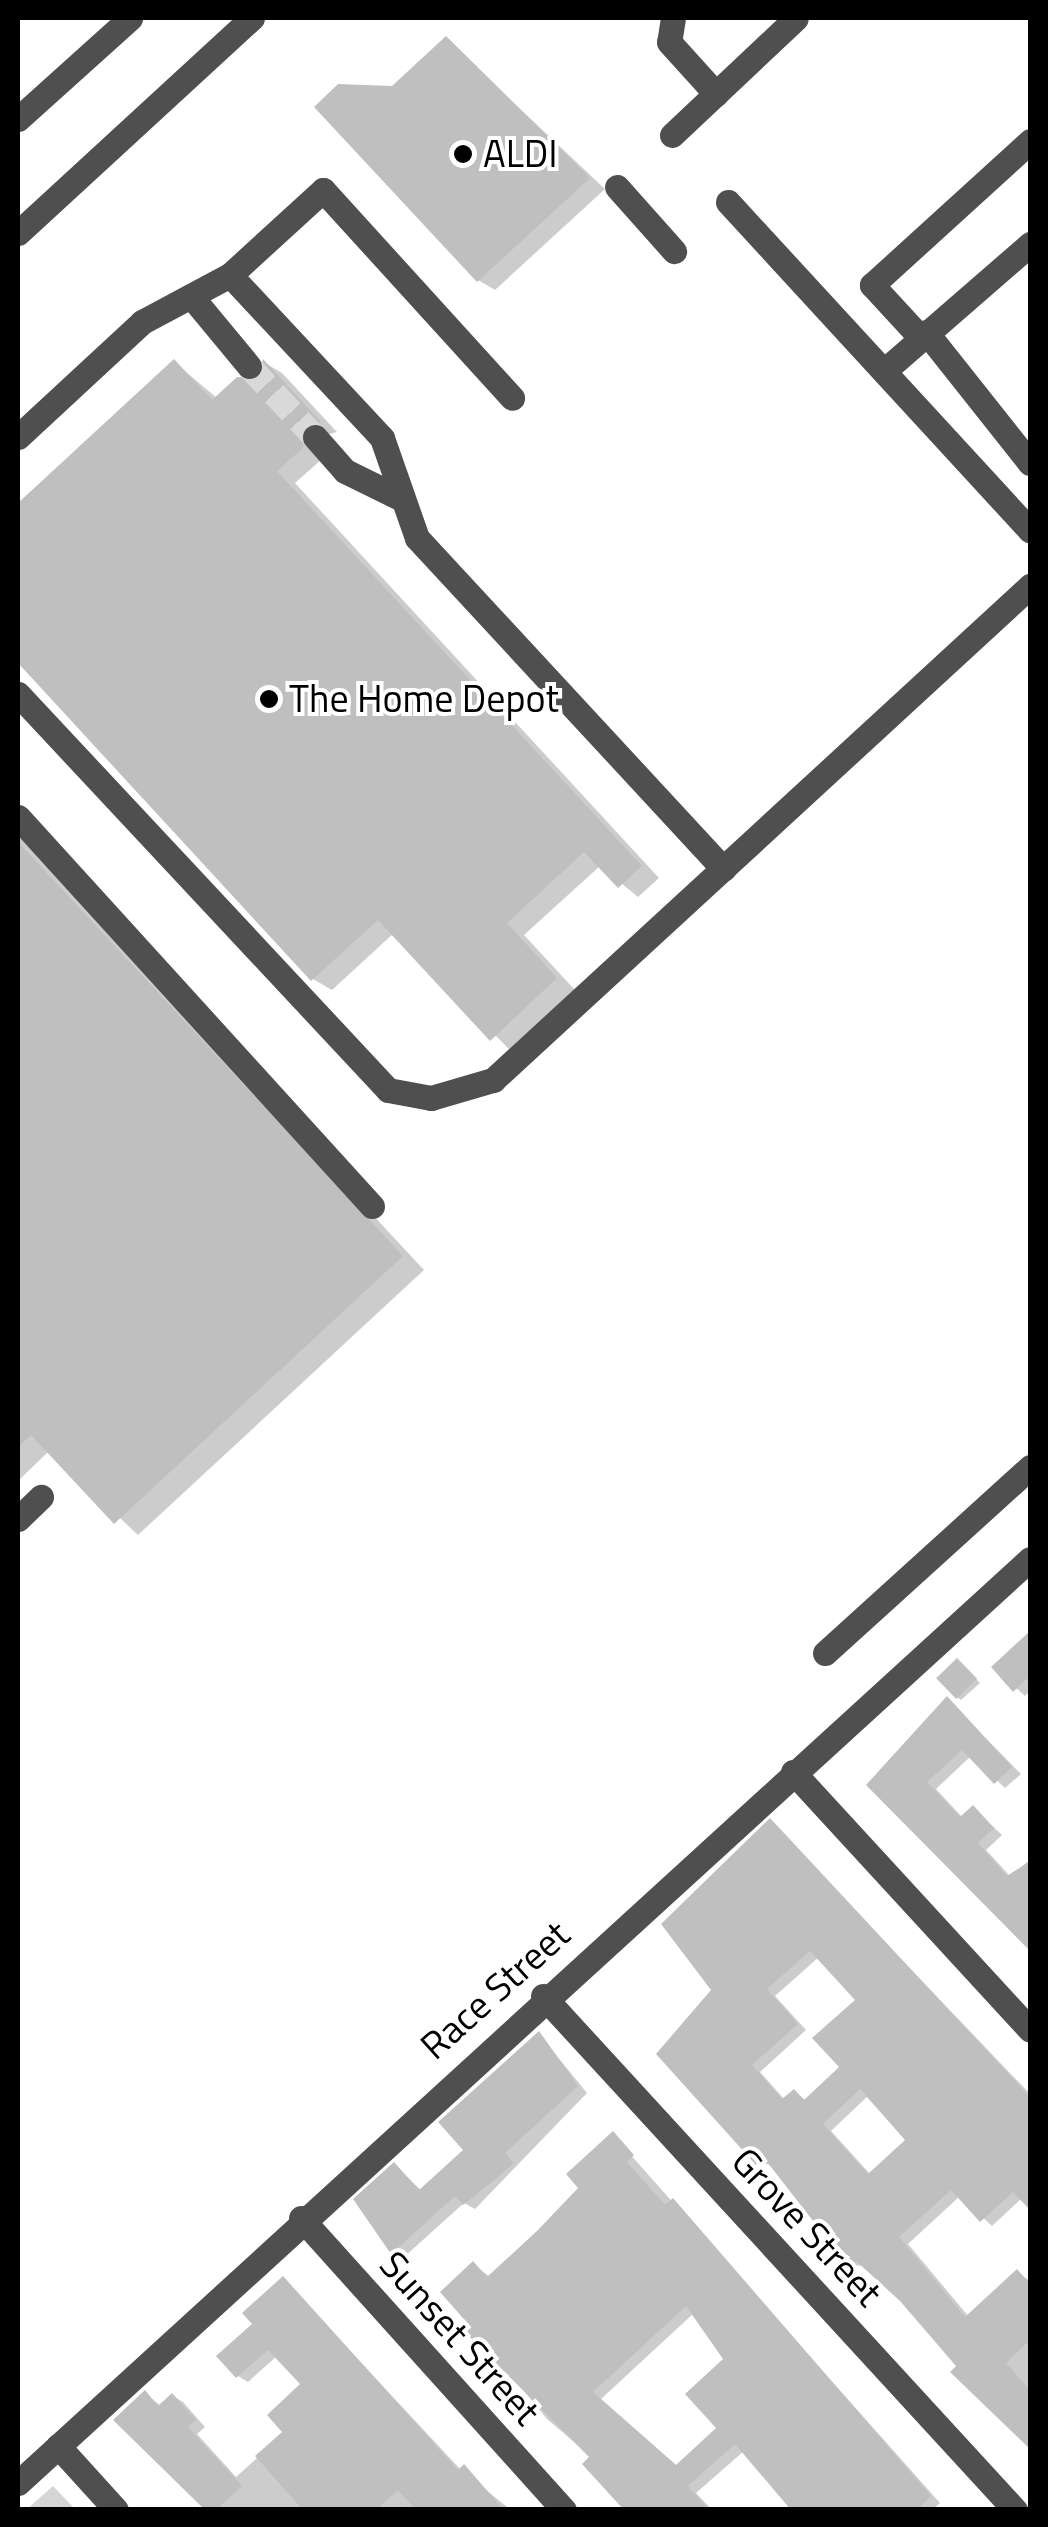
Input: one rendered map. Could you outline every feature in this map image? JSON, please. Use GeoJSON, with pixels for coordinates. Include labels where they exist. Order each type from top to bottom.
{"type":"FeatureCollection","features":[{"type":"Feature","properties":{"kind":"street"},"geometry":{"type":"LineString","coordinates":[[18,120],[130,18]]}},
{"type":"Feature","properties":{"kind":"street"},"geometry":{"type":"LineString","coordinates":[[18,233],[252,18]]}},
{"type":"Feature","properties":{"kind":"street"},"geometry":{"type":"LineString","coordinates":[[673,18],[669,42],[716,94]]}},
{"type":"Feature","properties":{"kind":"street"},"geometry":{"type":"LineString","coordinates":[[672,136],[796,18]]}},
{"type":"Feature","properties":{"kind":"street"},"geometry":{"type":"LineString","coordinates":[[1030,141],[872,285],[984,396],[992,422],[1030,463]]}},
{"type":"Feature","properties":{"kind":"street"},"geometry":{"type":"LineString","coordinates":[[617,187],[674,251]]}},
{"type":"Feature","properties":{"kind":"street"},"geometry":{"type":"LineString","coordinates":[[18,437],[142,322],[230,275],[322,190],[512,398]]}},
{"type":"Feature","properties":{"kind":"street"},"geometry":{"type":"LineString","coordinates":[[728,202],[1030,530]]}},
{"type":"Feature","properties":{"kind":"street"},"geometry":{"type":"LineString","coordinates":[[1004,262],[1030,222]]}},
{"type":"Feature","properties":{"kind":"street"},"geometry":{"type":"LineString","coordinates":[[884,371],[1004,262],[1030,244]]}},
{"type":"Feature","properties":{"kind":"street"},"geometry":{"type":"LineString","coordinates":[[230,275],[382,438],[417,538],[724,869]]}},
{"type":"Feature","properties":{"kind":"street"},"geometry":{"type":"LineString","coordinates":[[192,296],[249,366]]}},
{"type":"Feature","properties":{"kind":"street"},"geometry":{"type":"LineString","coordinates":[[315,438],[363,484],[402,499]]}},
{"type":"Feature","properties":{"kind":"street"},"geometry":{"type":"LineString","coordinates":[[18,694],[388,1090],[431,1098],[494,1080],[1030,586]]}},
{"type":"Feature","properties":{"kind":"street"},"geometry":{"type":"LineString","coordinates":[[18,817],[372,1206]]}},
{"type":"Feature","properties":{"kind":"street"},"geometry":{"type":"LineString","coordinates":[[826,1653],[1030,1466]]}},
{"type":"Feature","properties":{"kind":"street"},"geometry":{"type":"LineString","coordinates":[[18,1519],[41,1497]]}},
{"type":"Feature","properties":{"kind":"street","name":"Race Street"},"geometry":{"type":"LineString","coordinates":[[18,2482],[544,1996],[1030,1559]]}},
{"type":"Feature","properties":{"kind":"street"},"geometry":{"type":"LineString","coordinates":[[793,1772],[1030,2030]]}},
{"type":"Feature","properties":{"kind":"street","name":"Grove Street"},"geometry":{"type":"LineString","coordinates":[[544,1996],[1016,2510]]}},
{"type":"Feature","properties":{"kind":"street","name":"Sunset Street"},"geometry":{"type":"LineString","coordinates":[[301,2218],[564,2510]]}},
{"type":"Feature","properties":{"kind":"street"},"geometry":{"type":"LineString","coordinates":[[58,2446],[116,2510]]}},
{"type":"Feature","properties":{"kind":"shaded area"},"geometry":{"type":"Polygon","coordinates":[[[53,2486],[75,2509],[27,2509],[53,2486]]]}},
{"type":"Feature","properties":{"kind":"building","name":"ALDI"},"geometry":{"type":"Polygon","coordinates":[[[446,36],[590,178],[477,282],[314,107],[338,84],[392,86],[446,36]]]}},
{"type":"Feature","properties":{"kind":"building","name":"The Home Depot"},"geometry":{"type":"Polygon","coordinates":[[[174,359],[212,400],[237,377],[259,379],[263,359],[321,422],[304,426],[303,448],[277,471],[642,866],[618,888],[584,852],[507,923],[557,978],[490,1041],[378,920],[311,981],[18,663],[18,503],[174,359]]]}},
{"type":"Feature","properties":{"kind":"building"},"geometry":{"type":"Polygon","coordinates":[[[18,842],[403,1256],[114,1524],[31,1435],[18,1447],[18,842]]]}},
{"type":"Feature","properties":{"kind":"building"},"geometry":{"type":"Polygon","coordinates":[[[1030,1631],[1030,1676],[1013,1692],[991,1667],[1030,1631]]]}},
{"type":"Feature","properties":{"kind":"building"},"geometry":{"type":"Polygon","coordinates":[[[957,1658],[977,1679],[956,1699],[936,1678],[957,1658]]]}},
{"type":"Feature","properties":{"kind":"building"},"geometry":{"type":"Polygon","coordinates":[[[947,1696],[1012,1767],[994,1784],[962,1750],[927,1782],[960,1817],[973,1805],[994,1828],[978,1843],[1007,1876],[1030,1861],[1030,1951],[866,1785],[947,1696]]]}},
{"type":"Feature","properties":{"kind":"building"},"geometry":{"type":"Polygon","coordinates":[[[770,1818],[1030,2097],[1030,2210],[1013,2192],[980,2222],[951,2190],[899,2237],[965,2317],[1017,2269],[1030,2284],[1030,2340],[1006,2363],[1030,2390],[1030,2449],[950,2372],[956,2366],[900,2301],[856,2261],[849,2267],[764,2158],[756,2165],[656,2054],[711,1990],[661,1924],[770,1818]],[[810,1951],[767,1989],[798,2024],[752,2065],[782,2099],[794,2089],[804,2100],[839,2067],[812,2038],[855,2000],[810,1951]],[[860,2089],[823,2124],[868,2174],[905,2140],[860,2089]]]}},
{"type":"Feature","properties":{"kind":"building"},"geometry":{"type":"Polygon","coordinates":[[[539,2031],[578,2086],[505,2153],[514,2163],[463,2205],[455,2196],[391,2254],[353,2199],[394,2162],[419,2190],[463,2150],[438,2122],[539,2031]]]}},
{"type":"Feature","properties":{"kind":"building"},"geometry":{"type":"Polygon","coordinates":[[[613,2131],[634,2155],[627,2162],[665,2205],[673,2198],[931,2496],[917,2510],[791,2510],[735,2444],[688,2486],[709,2510],[624,2510],[582,2464],[589,2457],[463,2330],[469,2325],[440,2292],[473,2261],[487,2277],[538,2230],[578,2188],[566,2174],[613,2131]],[[686,2306],[593,2392],[676,2465],[716,2428],[685,2394],[723,2359],[686,2306]]]}},
{"type":"Feature","properties":{"kind":"building"},"geometry":{"type":"Polygon","coordinates":[[[283,2276],[458,2470],[464,2464],[504,2510],[416,2510],[398,2490],[376,2510],[303,2510],[255,2456],[282,2432],[267,2415],[300,2384],[268,2350],[236,2378],[216,2356],[252,2324],[242,2313],[283,2276]]]}},
{"type":"Feature","properties":{"kind":"building"},"geometry":{"type":"Polygon","coordinates":[[[145,2390],[158,2406],[172,2393],[196,2420],[188,2427],[242,2486],[216,2510],[205,2510],[113,2420],[145,2390]]]}},
{"type":"Feature","properties":{"kind":"tunnel"},"geometry":{"type":"LineString","coordinates":[[249,366],[315,437]]}},
{"type":"Feature","properties":{"kind":"place","name":"ALDI"},"geometry":{"type":"Point","coordinates":[463,154]}},
{"type":"Feature","properties":{"kind":"place","name":"The Home Depot"},"geometry":{"type":"Point","coordinates":[269,699]}}]}
